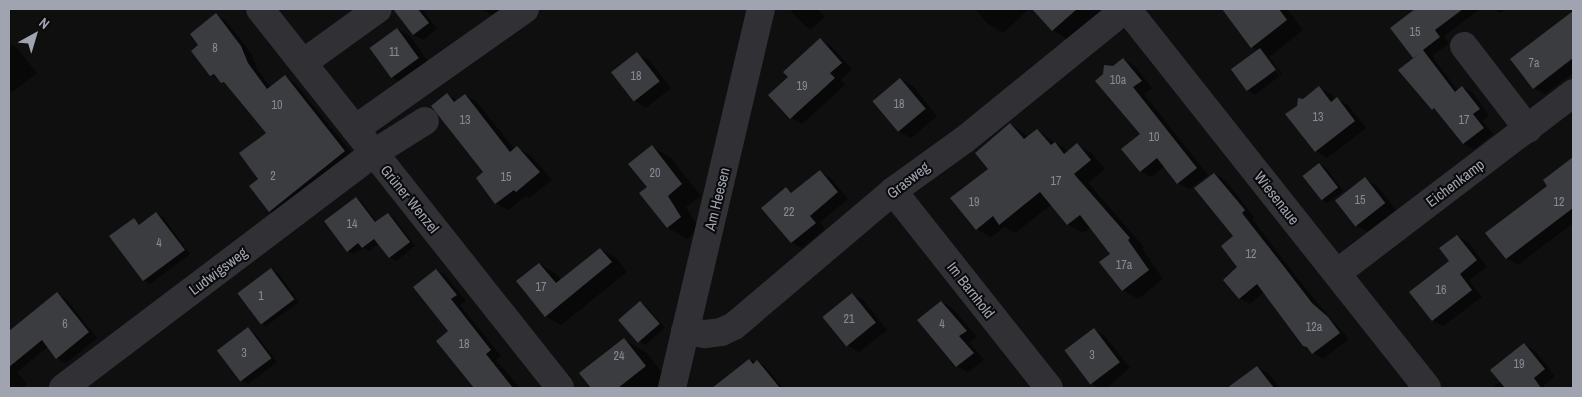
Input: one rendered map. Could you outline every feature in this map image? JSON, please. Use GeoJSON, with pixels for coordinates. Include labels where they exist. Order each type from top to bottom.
{"type":"FeatureCollection","features":[{"type":"Feature","properties":{"kind":"street","name":"Grüner Wenzel"},"geometry":{"type":"LineString","coordinates":[[260,9],[560,388]]}},
{"type":"Feature","properties":{"kind":"street"},"geometry":{"type":"LineString","coordinates":[[303,64],[378,9]]}},
{"type":"Feature","properties":{"kind":"street"},"geometry":{"type":"LineString","coordinates":[[355,129],[524,9]]}},
{"type":"Feature","properties":{"kind":"street","name":"Am Heesen"},"geometry":{"type":"LineString","coordinates":[[672,388],[761,9]]}},
{"type":"Feature","properties":{"kind":"street","name":"Grasweg"},"geometry":{"type":"LineString","coordinates":[[685,331],[705,334],[721,332],[734,326],[893,191],[964,140],[1126,9]]}},
{"type":"Feature","properties":{"kind":"street","name":"Wiesenaue"},"geometry":{"type":"LineString","coordinates":[[1126,9],[1427,388]]}},
{"type":"Feature","properties":{"kind":"street"},"geometry":{"type":"LineString","coordinates":[[1464,46],[1528,128]]}},
{"type":"Feature","properties":{"kind":"street","name":"Eichenkamp"},"geometry":{"type":"LineString","coordinates":[[1336,273],[1573,94]]}},
{"type":"Feature","properties":{"kind":"street","name":"Ludwigsweg"},"geometry":{"type":"LineString","coordinates":[[63,388],[374,154],[425,121]]}},
{"type":"Feature","properties":{"kind":"street","name":"Im Barnhold"},"geometry":{"type":"LineString","coordinates":[[893,191],[1048,388]]}},
{"type":"Feature","properties":{"kind":"building"},"geometry":{"type":"Polygon","coordinates":[[[393,9],[418,9],[429,23],[413,35],[393,9]]]}},
{"type":"Feature","properties":{"kind":"building"},"geometry":{"type":"Polygon","coordinates":[[[1032,9],[1077,9],[1052,31],[1032,9]]]}},
{"type":"Feature","properties":{"kind":"building"},"geometry":{"type":"Polygon","coordinates":[[[1222,9],[1279,9],[1287,20],[1251,48],[1222,9]]]}},
{"type":"Feature","properties":{"kind":"building"},"geometry":{"type":"Polygon","coordinates":[[[1415,9],[1463,9],[1435,30],[1440,37],[1423,50],[1455,92],[1462,86],[1480,109],[1473,114],[1484,128],[1463,144],[1434,108],[1432,110],[1398,70],[1420,53],[1413,58],[1390,28],[1415,9]]]}},
{"type":"Feature","properties":{"kind":"building"},"geometry":{"type":"Polygon","coordinates":[[[1573,11],[1573,58],[1533,89],[1510,59],[1573,11]]]}},
{"type":"Feature","properties":{"kind":"building"},"geometry":{"type":"Polygon","coordinates":[[[216,13],[241,46],[248,63],[267,89],[285,75],[345,151],[269,212],[249,186],[258,179],[239,153],[266,133],[224,82],[221,83],[214,74],[210,76],[191,51],[198,45],[190,34],[216,13]]]}},
{"type":"Feature","properties":{"kind":"building"},"geometry":{"type":"Polygon","coordinates":[[[397,28],[419,58],[391,78],[369,48],[397,28]]]}},
{"type":"Feature","properties":{"kind":"building"},"geometry":{"type":"Polygon","coordinates":[[[820,38],[842,63],[830,73],[835,78],[790,119],[768,95],[788,77],[783,72],[820,38]]]}},
{"type":"Feature","properties":{"kind":"building"},"geometry":{"type":"Polygon","coordinates":[[[1260,48],[1276,70],[1247,91],[1231,69],[1260,48]]]}},
{"type":"Feature","properties":{"kind":"building"},"geometry":{"type":"Polygon","coordinates":[[[637,52],[660,81],[634,101],[611,72],[637,52]]]}},
{"type":"Feature","properties":{"kind":"building"},"geometry":{"type":"Polygon","coordinates":[[[1123,58],[1142,81],[1133,87],[1197,168],[1177,184],[1157,158],[1140,172],[1121,149],[1140,134],[1095,81],[1103,74],[1104,65],[1113,66],[1123,58]]]}},
{"type":"Feature","properties":{"kind":"building"},"geometry":{"type":"Polygon","coordinates":[[[900,78],[926,109],[898,132],[872,101],[900,78]]]}},
{"type":"Feature","properties":{"kind":"building"},"geometry":{"type":"Polygon","coordinates":[[[1319,86],[1331,102],[1337,97],[1355,121],[1315,152],[1285,114],[1297,106],[1298,98],[1303,99],[1319,86]]]}},
{"type":"Feature","properties":{"kind":"building"},"geometry":{"type":"Polygon","coordinates":[[[447,93],[454,102],[465,94],[510,152],[517,146],[540,172],[516,192],[514,190],[495,204],[476,178],[483,172],[431,106],[447,93]]]}},
{"type":"Feature","properties":{"kind":"building"},"geometry":{"type":"Polygon","coordinates":[[[1010,123],[1024,139],[1037,129],[1051,145],[1055,142],[1064,154],[1077,143],[1091,160],[1074,174],[1130,238],[1128,240],[1149,270],[1122,291],[1099,262],[1110,254],[1080,215],[1067,225],[1040,192],[999,225],[993,216],[976,230],[950,198],[988,169],[975,153],[1010,123]]]}},
{"type":"Feature","properties":{"kind":"building"},"geometry":{"type":"Polygon","coordinates":[[[652,145],[682,184],[668,196],[681,217],[667,228],[639,193],[647,187],[628,164],[652,145]]]}},
{"type":"Feature","properties":{"kind":"building"},"geometry":{"type":"Polygon","coordinates":[[[1573,157],[1573,208],[1506,259],[1485,233],[1547,186],[1543,180],[1573,157]]]}},
{"type":"Feature","properties":{"kind":"building"},"geometry":{"type":"Polygon","coordinates":[[[1319,163],[1338,187],[1322,200],[1302,176],[1319,163]]]}},
{"type":"Feature","properties":{"kind":"building"},"geometry":{"type":"Polygon","coordinates":[[[820,170],[838,192],[810,216],[816,223],[791,243],[761,208],[786,187],[791,193],[820,170]]]}},
{"type":"Feature","properties":{"kind":"building"},"geometry":{"type":"Polygon","coordinates":[[[1214,173],[1245,210],[1242,213],[1312,303],[1328,317],[1340,333],[1312,354],[1307,347],[1303,346],[1257,284],[1239,299],[1223,280],[1237,267],[1221,246],[1233,236],[1194,188],[1214,173]]]}},
{"type":"Feature","properties":{"kind":"building"},"geometry":{"type":"Polygon","coordinates":[[[1365,177],[1385,203],[1355,226],[1335,200],[1365,177]]]}},
{"type":"Feature","properties":{"kind":"building"},"geometry":{"type":"Polygon","coordinates":[[[356,197],[375,222],[388,213],[410,242],[389,258],[374,239],[362,248],[358,243],[347,252],[324,221],[356,197]]]}},
{"type":"Feature","properties":{"kind":"building"},"geometry":{"type":"Polygon","coordinates":[[[156,212],[185,250],[143,281],[109,236],[134,218],[139,225],[156,212]]]}},
{"type":"Feature","properties":{"kind":"building"},"geometry":{"type":"Polygon","coordinates":[[[1457,235],[1477,260],[1460,274],[1472,290],[1432,321],[1409,292],[1449,261],[1439,248],[1457,235]]]}},
{"type":"Feature","properties":{"kind":"building"},"geometry":{"type":"Polygon","coordinates":[[[600,248],[612,262],[545,317],[516,281],[539,263],[556,283],[600,248]]]}},
{"type":"Feature","properties":{"kind":"building"},"geometry":{"type":"Polygon","coordinates":[[[271,268],[294,299],[261,324],[237,293],[271,268]]]}},
{"type":"Feature","properties":{"kind":"building"},"geometry":{"type":"Polygon","coordinates":[[[436,269],[457,295],[451,299],[491,350],[486,354],[513,388],[474,388],[436,341],[448,331],[413,287],[436,269]]]}},
{"type":"Feature","properties":{"kind":"building"},"geometry":{"type":"Polygon","coordinates":[[[57,292],[89,332],[56,359],[42,340],[9,367],[9,331],[57,292]]]}},
{"type":"Feature","properties":{"kind":"building"},"geometry":{"type":"Polygon","coordinates":[[[852,293],[876,323],[846,346],[822,317],[852,293]]]}},
{"type":"Feature","properties":{"kind":"building"},"geometry":{"type":"Polygon","coordinates":[[[640,301],[660,324],[638,343],[618,320],[640,301]]]}},
{"type":"Feature","properties":{"kind":"building"},"geometry":{"type":"Polygon","coordinates":[[[941,301],[967,331],[959,336],[974,353],[956,367],[917,320],[941,301]]]}},
{"type":"Feature","properties":{"kind":"building"},"geometry":{"type":"Polygon","coordinates":[[[248,327],[271,358],[240,382],[217,350],[248,327]]]}},
{"type":"Feature","properties":{"kind":"building"},"geometry":{"type":"Polygon","coordinates":[[[1094,328],[1120,362],[1090,385],[1064,350],[1094,328]]]}},
{"type":"Feature","properties":{"kind":"building"},"geometry":{"type":"Polygon","coordinates":[[[624,338],[646,366],[618,388],[591,388],[579,373],[624,338]]]}},
{"type":"Feature","properties":{"kind":"building"},"geometry":{"type":"Polygon","coordinates":[[[1524,343],[1545,369],[1534,378],[1541,388],[1505,388],[1490,370],[1524,343]]]}},
{"type":"Feature","properties":{"kind":"building"},"geometry":{"type":"Polygon","coordinates":[[[749,359],[753,364],[757,360],[780,388],[712,388],[749,359]]]}},
{"type":"Feature","properties":{"kind":"building"},"geometry":{"type":"Polygon","coordinates":[[[1257,366],[1274,388],[1227,388],[1257,366]]]}}]}
